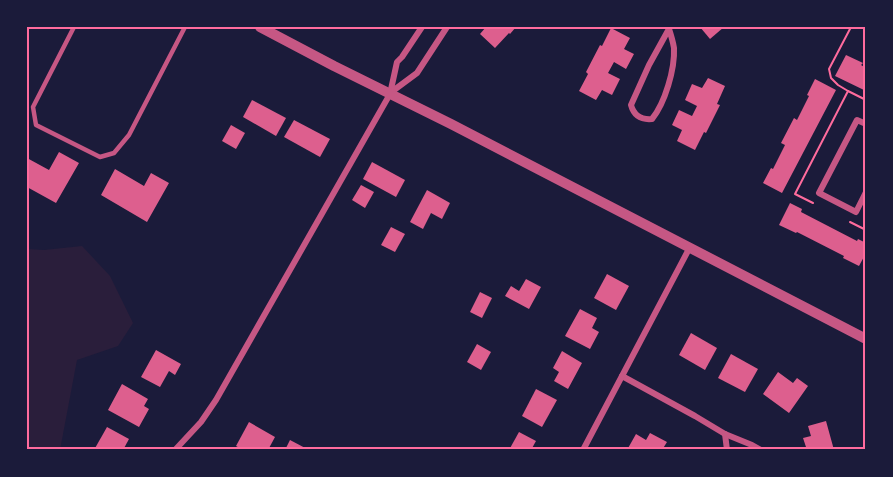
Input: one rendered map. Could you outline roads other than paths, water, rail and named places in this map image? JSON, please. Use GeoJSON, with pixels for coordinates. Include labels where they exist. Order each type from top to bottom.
{"type":"FeatureCollection","features":[{"type":"Feature","properties":{"kind":"street"},"geometry":{"type":"LineString","coordinates":[[260,27],[866,339]]}},
{"type":"Feature","properties":{"kind":"street"},"geometry":{"type":"LineString","coordinates":[[176,450],[201,422],[216,400],[390,94],[397,62],[422,27]]}},
{"type":"Feature","properties":{"kind":"street"},"geometry":{"type":"LineString","coordinates":[[390,94],[417,73],[447,27]]}},
{"type":"Feature","properties":{"kind":"street"},"geometry":{"type":"LineString","coordinates":[[670,28],[674,46],[673,66],[657,112],[652,119],[644,120],[632,112],[631,105],[670,28]]}},
{"type":"Feature","properties":{"kind":"street"},"geometry":{"type":"LineString","coordinates":[[866,124],[857,120],[819,193],[856,212],[866,192]]}},
{"type":"Feature","properties":{"kind":"street"},"geometry":{"type":"LineString","coordinates":[[583,450],[690,247]]}},
{"type":"Feature","properties":{"kind":"street"},"geometry":{"type":"LineString","coordinates":[[622,376],[725,434],[752,444],[761,450]]}},
{"type":"Feature","properties":{"kind":"street"},"geometry":{"type":"LineString","coordinates":[[725,434],[727,450]]}},
{"type":"Feature","properties":{"kind":"lane"},"geometry":{"type":"LineString","coordinates":[[74,27],[33,107],[36,125],[100,157],[114,153],[129,135],[185,27]]}}]}
